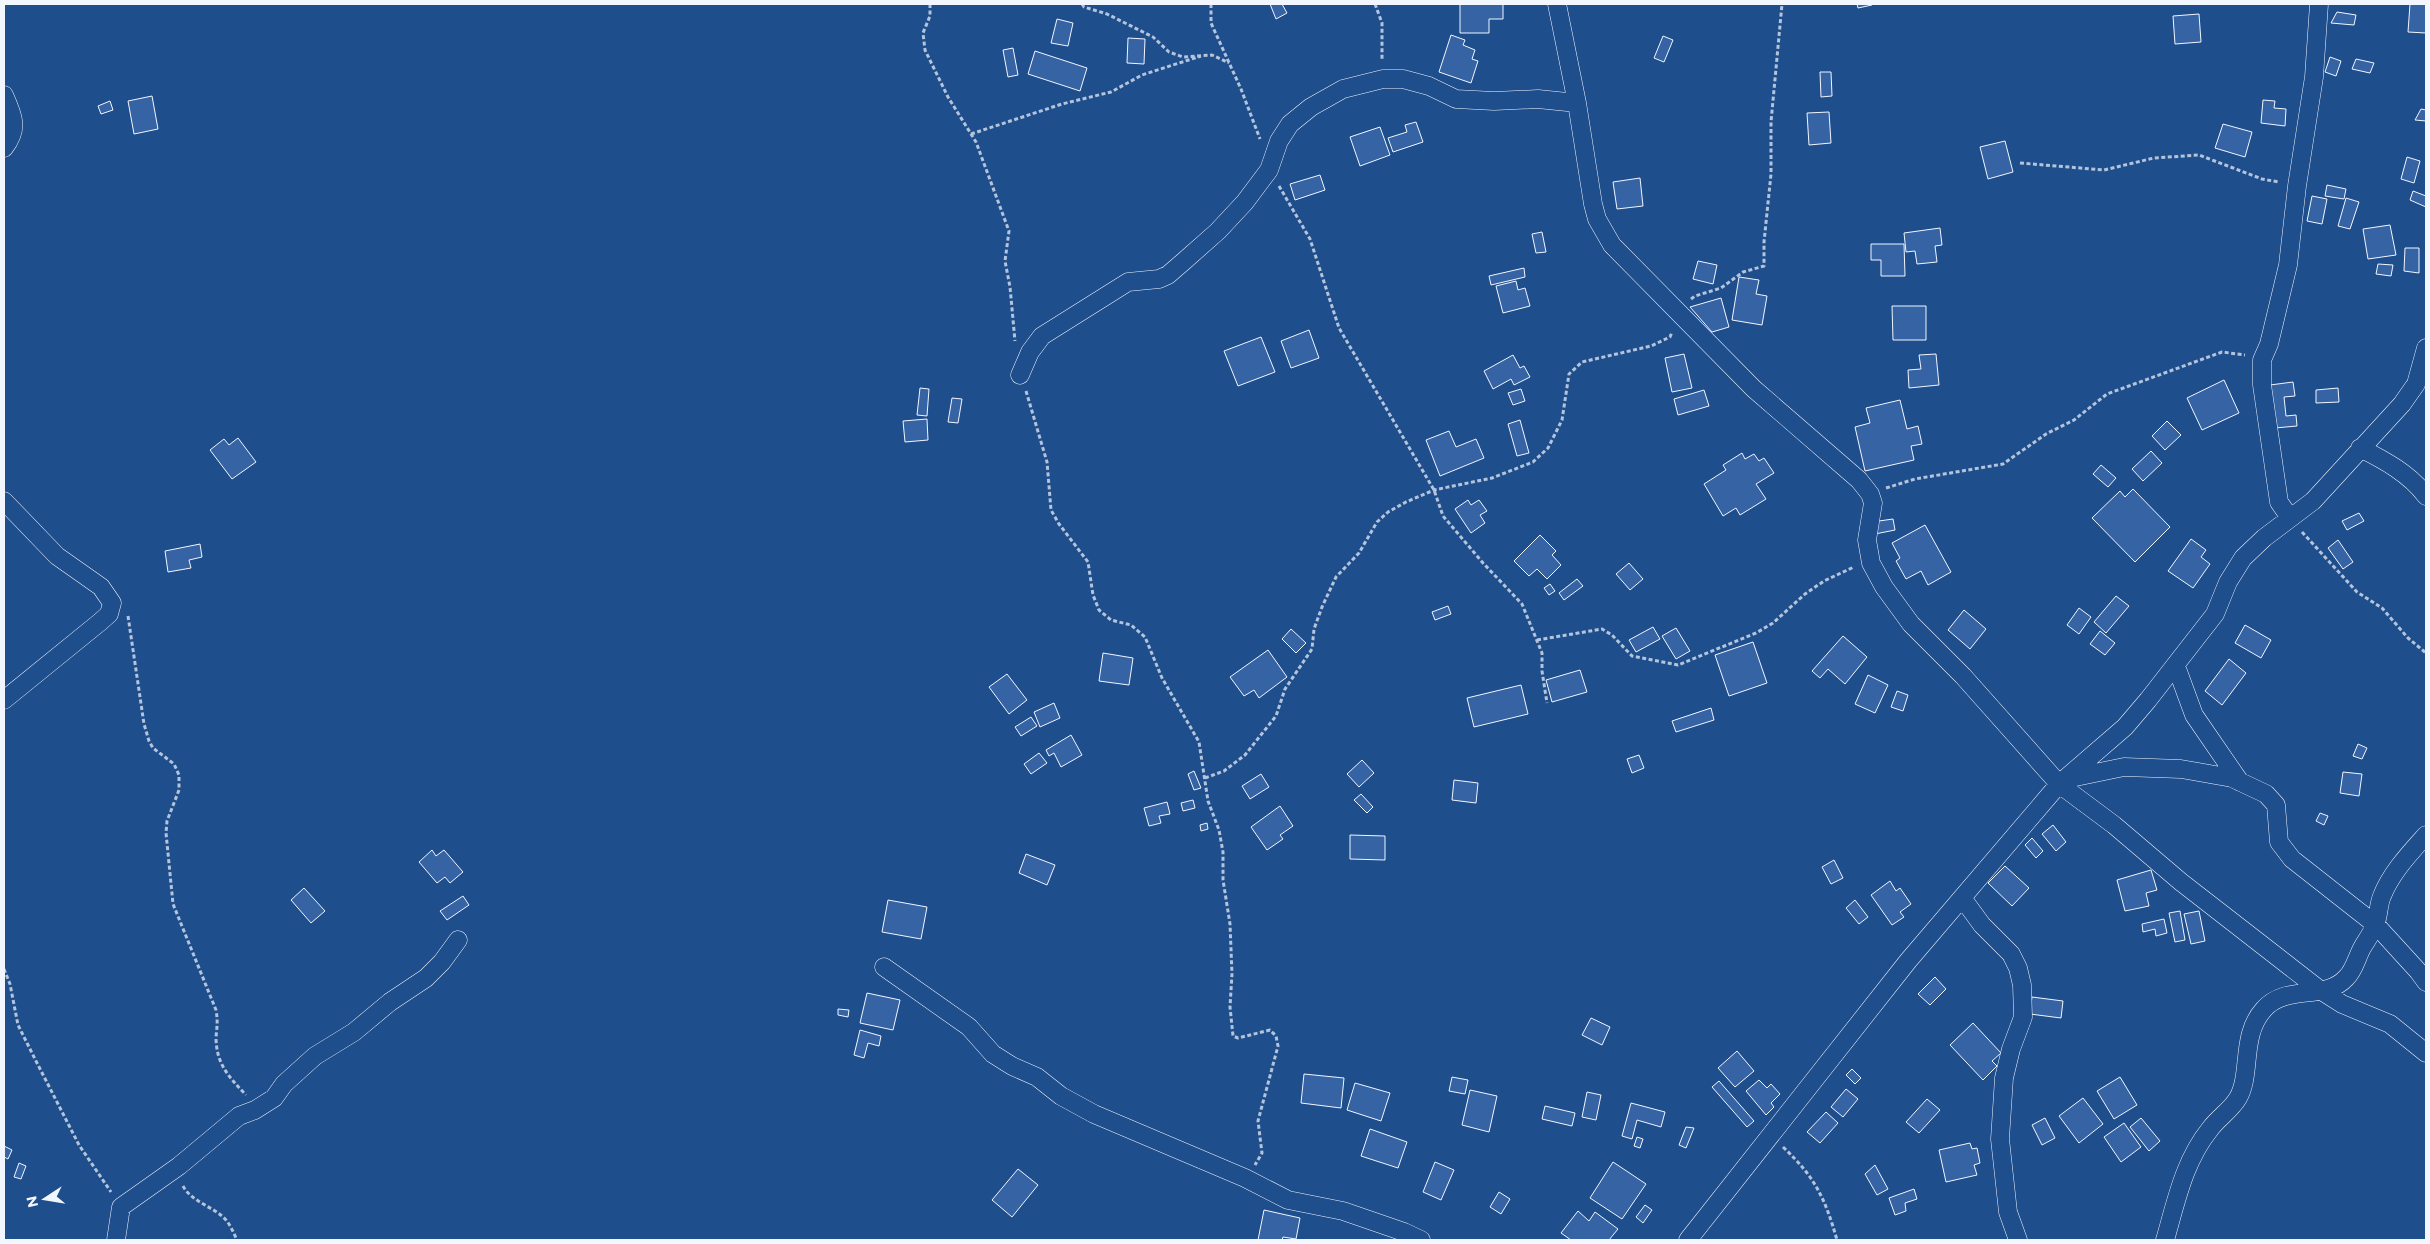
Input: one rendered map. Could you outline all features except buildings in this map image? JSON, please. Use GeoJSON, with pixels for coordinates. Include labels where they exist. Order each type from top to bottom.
{"type":"FeatureCollection","features":[{"type":"Feature","properties":{"kind":"street"},"geometry":{"type":"LineString","coordinates":[[1557,4],[1577,103],[1593,204],[1600,224],[1612,245],[1643,274],[1679,314],[1754,390],[1852,474],[1870,494],[1872,512],[1867,540],[1871,563],[1884,587],[1910,624],[1963,676],[2062,782],[2181,882],[2320,990],[2342,1004],[2390,1024],[2426,1053]]}},
{"type":"Feature","properties":{"kind":"street"},"geometry":{"type":"LineString","coordinates":[[2290,518],[2278,502],[2262,385],[2262,360],[2269,344],[2288,265],[2297,186],[2314,77],[2319,4]]}},
{"type":"Feature","properties":{"kind":"street"},"geometry":{"type":"LineString","coordinates":[[1020,375],[1030,352],[1042,336],[1128,282],[1159,279],[1176,269],[1218,231],[1245,202],[1269,170],[1279,141],[1290,124],[1311,107],[1343,89],[1382,79],[1403,79],[1429,86],[1456,99],[1494,102],[1538,99],[1577,103]]}},
{"type":"Feature","properties":{"kind":"street"},"geometry":{"type":"LineString","coordinates":[[4,95],[11,109],[14,125],[13,136],[4,148]]}},
{"type":"Feature","properties":{"kind":"street"},"geometry":{"type":"LineString","coordinates":[[1688,1240],[1772,1136],[1908,961],[2062,782],[2125,727],[2176,666],[2215,614],[2228,582],[2243,558],[2313,501],[2402,404],[2416,384],[2426,348]]}},
{"type":"Feature","properties":{"kind":"street"},"geometry":{"type":"LineString","coordinates":[[2360,448],[2381,458],[2401,472],[2420,487],[2426,496]]}},
{"type":"Feature","properties":{"kind":"street"},"geometry":{"type":"LineString","coordinates":[[4,501],[57,556],[101,587],[112,603],[108,614],[100,622],[4,700]]}},
{"type":"Feature","properties":{"kind":"street"},"geometry":{"type":"LineString","coordinates":[[2176,666],[2194,715],[2240,782]]}},
{"type":"Feature","properties":{"kind":"street"},"geometry":{"type":"LineString","coordinates":[[2062,782],[2124,767],[2181,770],[2232,778],[2266,794],[2276,805],[2279,842],[2292,859],[2376,925],[2418,970],[2426,982]]}},
{"type":"Feature","properties":{"kind":"street"},"geometry":{"type":"LineString","coordinates":[[2165,1240],[2179,1188],[2190,1163],[2209,1129],[2238,1098],[2243,1086],[2245,1058],[2251,1033],[2260,1014],[2276,999],[2294,993],[2335,988],[2348,978],[2376,925],[2381,897],[2394,873],[2426,836]]}},
{"type":"Feature","properties":{"kind":"street"},"geometry":{"type":"LineString","coordinates":[[1963,899],[1982,925],[2011,954],[2018,968],[2022,985],[2023,1017],[2011,1049],[2004,1078],[2000,1139],[2008,1212],[2018,1240]]}},
{"type":"Feature","properties":{"kind":"street"},"geometry":{"type":"LineString","coordinates":[[116,1240],[121,1207],[179,1166],[239,1116],[256,1110],[274,1098],[284,1084],[315,1056],[354,1032],[390,1002],[426,978],[442,962],[458,940]]}},
{"type":"Feature","properties":{"kind":"street"},"geometry":{"type":"LineString","coordinates":[[884,967],[968,1027],[994,1054],[1012,1066],[1037,1077],[1061,1096],[1120,1126],[1245,1178],[1288,1200],[1343,1211],[1404,1232],[1421,1240]]}},
{"type":"Feature","properties":{"kind":"path"},"geometry":{"type":"LineString","coordinates":[[930,4],[930,16],[923,33],[924,50],[940,82],[971,134],[1009,231],[1005,261],[1013,307],[1015,350],[1020,375],[1047,462],[1051,510],[1059,524],[1088,562],[1093,595],[1099,610],[1111,620],[1131,624],[1145,637],[1162,678],[1199,742],[1208,801],[1219,830],[1223,852],[1223,880],[1230,924],[1232,974],[1230,1007],[1233,1036],[1238,1038],[1270,1030],[1276,1036],[1278,1046],[1258,1121],[1262,1153],[1245,1178]]}},
{"type":"Feature","properties":{"kind":"path"},"geometry":{"type":"LineString","coordinates":[[1082,4],[1084,7],[1107,14],[1153,37],[1169,52],[1183,56],[1212,55],[1230,64]]}},
{"type":"Feature","properties":{"kind":"path"},"geometry":{"type":"LineString","coordinates":[[1211,4],[1211,22],[1261,141]]}},
{"type":"Feature","properties":{"kind":"path"},"geometry":{"type":"LineString","coordinates":[[1375,4],[1382,23],[1382,79]]}},
{"type":"Feature","properties":{"kind":"path"},"geometry":{"type":"LineString","coordinates":[[1205,778],[1224,771],[1244,755],[1276,716],[1285,689],[1312,648],[1314,630],[1322,606],[1336,577],[1345,565],[1359,553],[1377,522],[1388,512],[1434,490],[1492,478],[1533,462],[1548,448],[1562,420],[1569,374],[1582,362],[1652,346],[1670,337],[1679,314],[1694,296],[1721,288],[1743,272],[1764,266],[1764,242],[1771,174],[1771,122],[1782,4]]}},
{"type":"Feature","properties":{"kind":"path"},"geometry":{"type":"LineString","coordinates":[[971,134],[1062,104],[1111,92],[1142,74],[1201,56]]}},
{"type":"Feature","properties":{"kind":"path"},"geometry":{"type":"LineString","coordinates":[[2020,163],[2104,170],[2154,158],[2199,155],[2262,178],[2297,186]]}},
{"type":"Feature","properties":{"kind":"path"},"geometry":{"type":"LineString","coordinates":[[1269,170],[1310,239],[1339,328],[1434,490],[1443,516],[1483,563],[1522,604],[1542,653],[1542,671],[1547,703]]}},
{"type":"Feature","properties":{"kind":"path"},"geometry":{"type":"LineString","coordinates":[[1870,494],[1915,479],[2003,464],[2046,434],[2074,420],[2107,394],[2222,352],[2237,352],[2262,360]]}},
{"type":"Feature","properties":{"kind":"path"},"geometry":{"type":"LineString","coordinates":[[2290,518],[2357,592],[2382,608],[2408,638],[2426,652]]}},
{"type":"Feature","properties":{"kind":"path"},"geometry":{"type":"LineString","coordinates":[[1537,640],[1602,629],[1612,635],[1632,656],[1678,665],[1756,633],[1773,623],[1805,594],[1824,581],[1850,568],[1871,563]]}},
{"type":"Feature","properties":{"kind":"path"},"geometry":{"type":"LineString","coordinates":[[112,603],[124,608],[129,618],[144,724],[149,741],[154,748],[174,764],[179,775],[179,790],[167,821],[166,833],[173,904],[216,1010],[219,1023],[216,1050],[221,1067],[250,1099],[256,1110]]}},
{"type":"Feature","properties":{"kind":"path"},"geometry":{"type":"LineString","coordinates":[[4,968],[10,984],[18,1025],[79,1145],[121,1207]]}},
{"type":"Feature","properties":{"kind":"path"},"geometry":{"type":"LineString","coordinates":[[1772,1136],[1796,1159],[1820,1190],[1837,1240]]}},
{"type":"Feature","properties":{"kind":"path"},"geometry":{"type":"LineString","coordinates":[[179,1166],[180,1178],[184,1188],[223,1217],[231,1227],[237,1240]]}}]}
